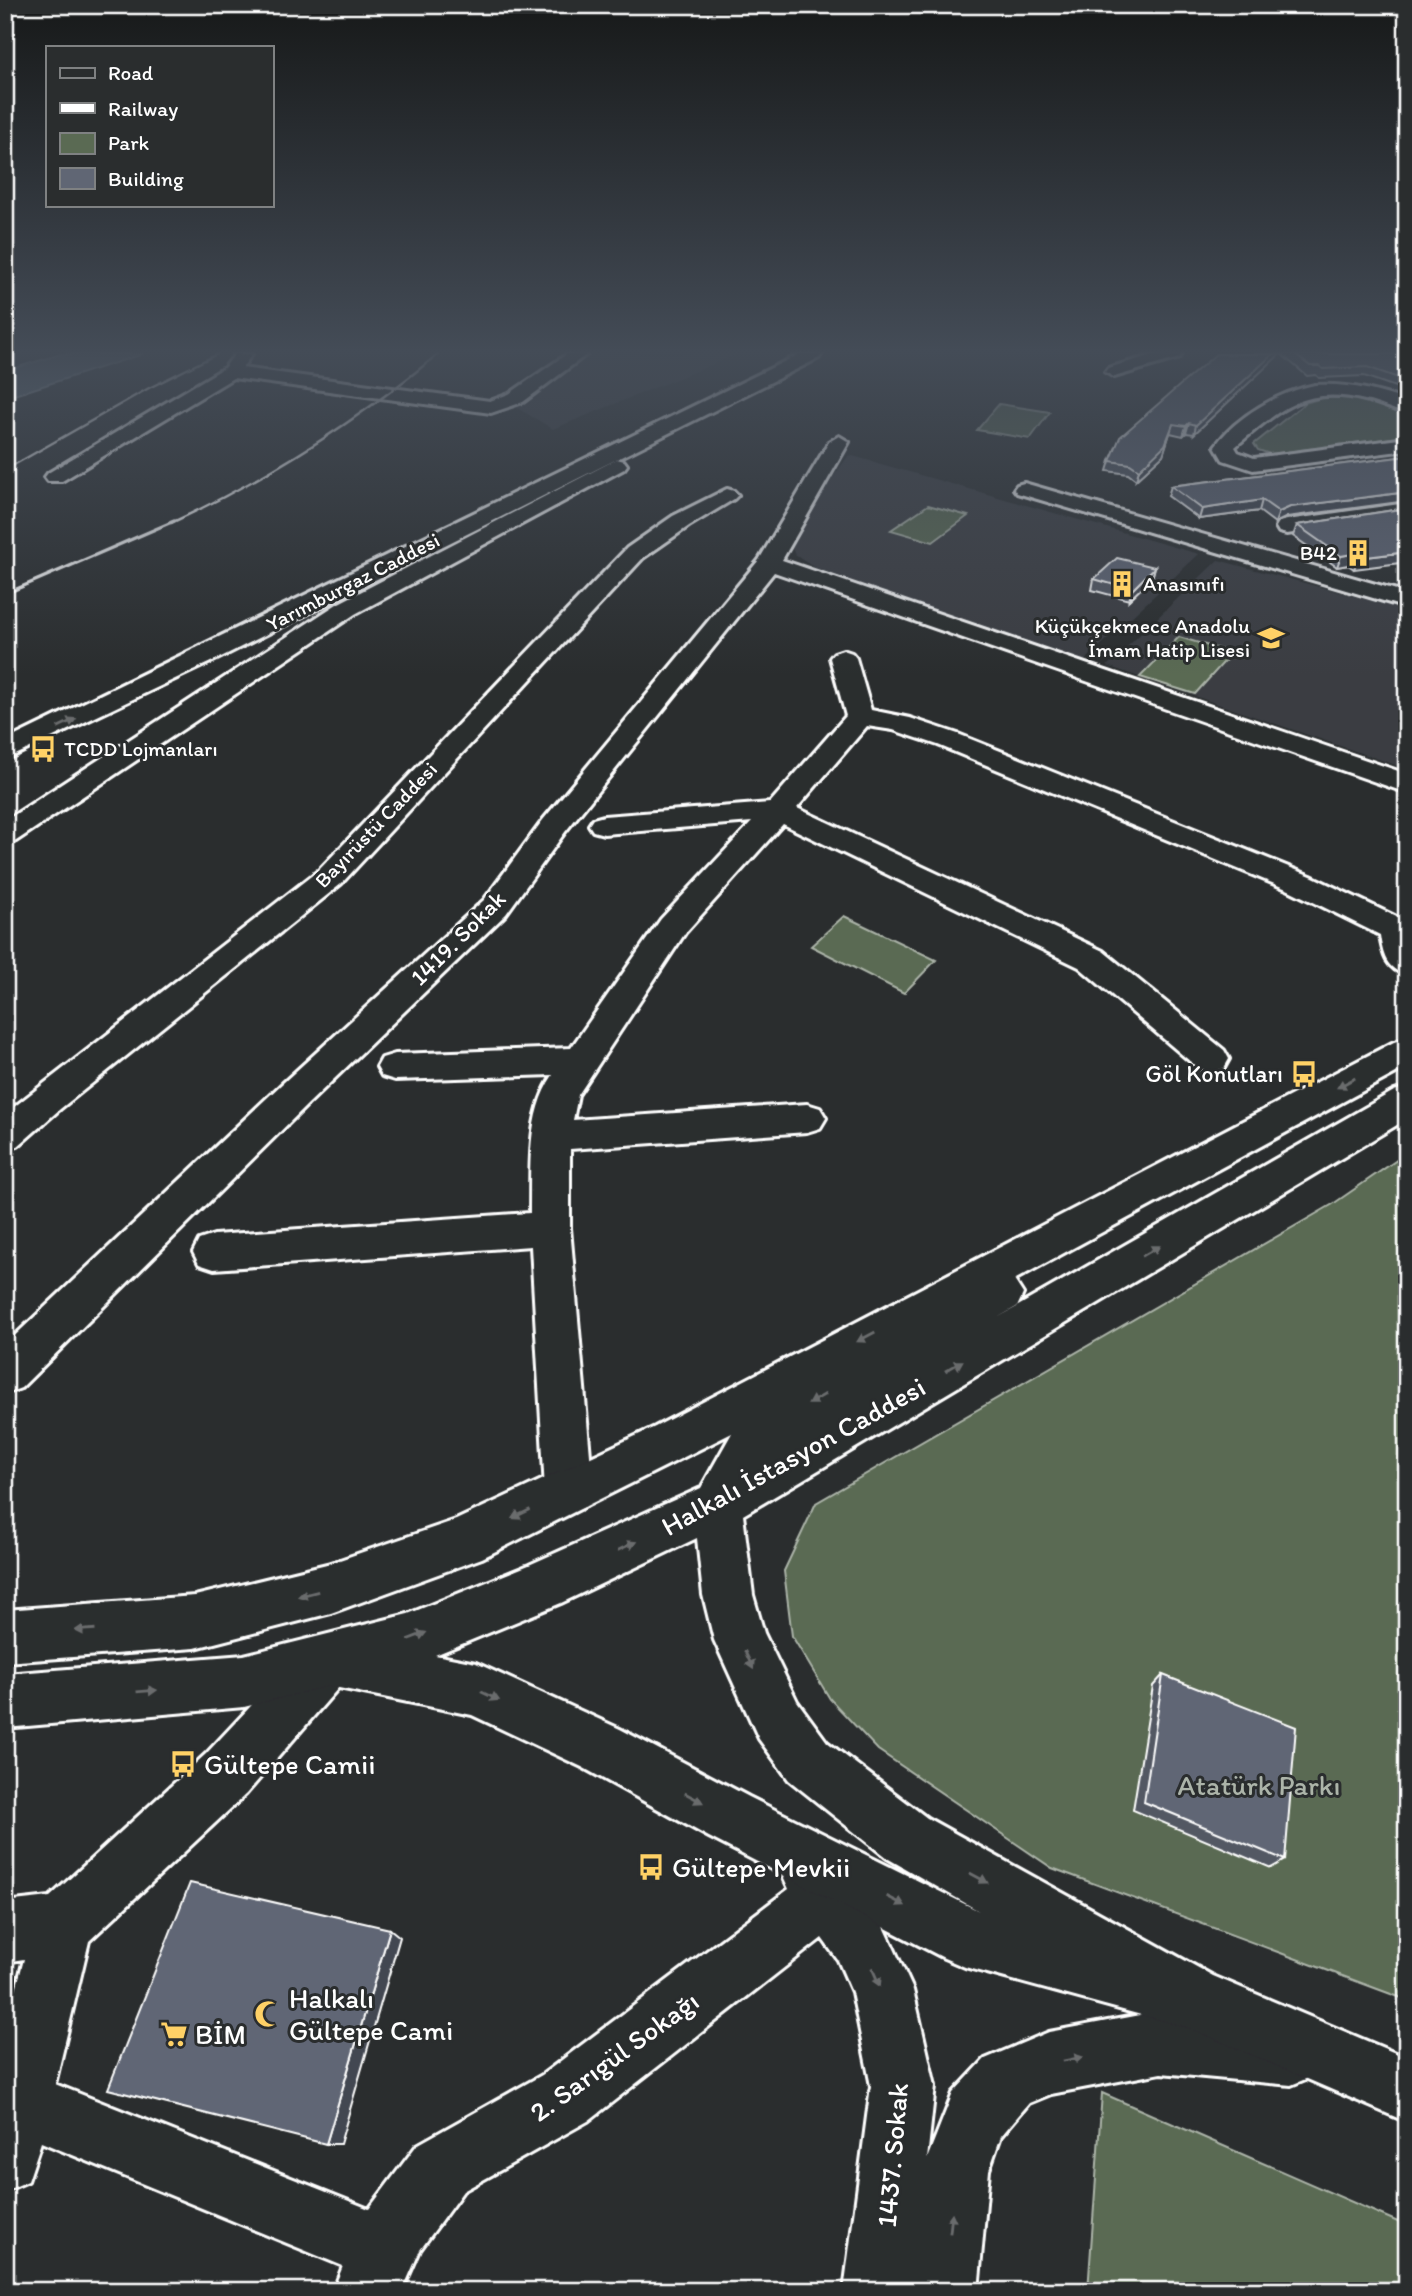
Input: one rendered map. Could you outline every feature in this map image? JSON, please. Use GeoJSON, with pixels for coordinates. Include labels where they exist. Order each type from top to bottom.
{"type":"FeatureCollection","features":[{"type":"Feature","properties":{"kind":"street"},"geometry":{"type":"LineString","coordinates":[[55,477],[81,461]]}},
{"type":"Feature","properties":{"kind":"street","name":"Yarımburgaz Caddesi"},"geometry":{"type":"LineString","coordinates":[[141,662],[552,461]]}},
{"type":"Feature","properties":{"kind":"street","name":"Yarımburgaz Caddesi"},"geometry":{"type":"LineString","coordinates":[[5,752],[208,656],[594,461]]}},
{"type":"Feature","properties":{"kind":"street","name":"1419. Sokak"},"geometry":{"type":"LineString","coordinates":[[5,1374],[306,1084],[495,907],[554,826],[769,563],[828,461]]}},
{"type":"Feature","properties":{"kind":"street"},"geometry":{"type":"LineString","coordinates":[[1245,461],[1253,464],[1275,461]]}},
{"type":"Feature","properties":{"kind":"street"},"geometry":{"type":"LineString","coordinates":[[5,835],[346,609],[617,466]]}},
{"type":"Feature","properties":{"kind":"street"},"geometry":{"type":"LineString","coordinates":[[1024,489],[1407,601]]}},
{"type":"Feature","properties":{"kind":"street","name":"Bayırüstü Caddesi"},"geometry":{"type":"LineString","coordinates":[[5,1136],[47,1098],[330,877],[635,553],[681,521],[727,495]]}},
{"type":"Feature","properties":{"kind":"street"},"geometry":{"type":"LineString","coordinates":[[1287,527],[1407,509]]}},
{"type":"Feature","properties":{"kind":"street"},"geometry":{"type":"LineString","coordinates":[[769,563],[1407,784]]}},
{"type":"Feature","properties":{"kind":"street"},"geometry":{"type":"LineString","coordinates":[[843,658],[860,717]]}},
{"type":"Feature","properties":{"kind":"street"},"geometry":{"type":"LineString","coordinates":[[569,1490],[550,1228],[551,1136],[560,1093],[673,926],[779,811],[860,717],[877,716],[895,721],[990,757],[1358,908],[1401,934],[1400,956],[1407,964]]}},
{"type":"Feature","properties":{"kind":"street"},"geometry":{"type":"LineString","coordinates":[[604,825],[779,811],[1091,959],[1211,1059]]}},
{"type":"Feature","properties":{"kind":"street"},"geometry":{"type":"LineString","coordinates":[[5,1636],[195,1622],[331,1588],[465,1541],[671,1443],[1407,1051]]}},
{"type":"Feature","properties":{"kind":"street"},"geometry":{"type":"LineString","coordinates":[[395,1067],[583,1061]]}},
{"type":"Feature","properties":{"kind":"street","name":"Halkalı İstasyon Caddesi"},"geometry":{"type":"LineString","coordinates":[[5,1701],[244,1681],[408,1640],[543,1585],[718,1504],[1407,1101]]}},
{"type":"Feature","properties":{"kind":"street"},"geometry":{"type":"LineString","coordinates":[[551,1136],[807,1118]]}},
{"type":"Feature","properties":{"kind":"street"},"geometry":{"type":"LineString","coordinates":[[1140,1193],[1128,1214],[1100,1237],[779,1422],[745,1451],[718,1504],[728,1595],[740,1640],[778,1720],[808,1761],[907,1838],[1191,1998],[1407,2090]]}},
{"type":"Feature","properties":{"kind":"street"},"geometry":{"type":"LineString","coordinates":[[214,1252],[550,1228]]}},
{"type":"Feature","properties":{"kind":"street"},"geometry":{"type":"LineString","coordinates":[[376,2270],[10,2123],[34,1929],[226,1774],[328,1661],[476,1689],[601,1748],[729,1817],[965,1937],[1191,1998]]}},
{"type":"Feature","properties":{"kind":"street","name":"1437. Sokak"},"geometry":{"type":"LineString","coordinates":[[782,1842],[828,1896],[859,1939],[882,1990],[903,2086],[879,2291]]}},
{"type":"Feature","properties":{"kind":"street","name":"2. Sarıgül Sokağı"},"geometry":{"type":"LineString","coordinates":[[376,2270],[396,2226],[440,2168],[565,2098],[828,1896]]}},
{"type":"Feature","properties":{"kind":"street"},"geometry":{"type":"LineString","coordinates":[[943,2291],[956,2170],[976,2116],[1007,2081],[1048,2063],[1161,2042],[1327,2058]]}},
{"type":"Feature","properties":{"kind":"shaded area"},"geometry":{"type":"Polygon","coordinates":[[[845,461],[871,461],[1199,554],[1083,662],[816,568],[795,554],[788,540],[845,461]]]}},
{"type":"Feature","properties":{"kind":"shaded area","name":"Küçükçekmece Anadolu İmam Hatip Lisesi"},"geometry":{"type":"Polygon","coordinates":[[[1218,560],[1407,610],[1407,769],[1107,666],[1218,560]]]}},
{"type":"Feature","properties":{"kind":"green space"},"geometry":{"type":"Polygon","coordinates":[[[928,505],[968,516],[933,542],[891,530],[928,505]]]}},
{"type":"Feature","properties":{"kind":"green space"},"geometry":{"type":"Polygon","coordinates":[[[1179,637],[1232,653],[1195,694],[1140,677],[1179,637]]]}},
{"type":"Feature","properties":{"kind":"green space"},"geometry":{"type":"Polygon","coordinates":[[[844,916],[936,960],[904,993],[811,946],[844,916]]]}},
{"type":"Feature","properties":{"kind":"green space","name":"Atatürk Parkı"},"geometry":{"type":"Polygon","coordinates":[[[1407,1153],[1407,2000],[1052,1868],[878,1750],[830,1699],[792,1636],[784,1571],[816,1503],[1333,1204],[1407,1153]]]}},
{"type":"Feature","properties":{"kind":"green space"},"geometry":{"type":"Polygon","coordinates":[[[1102,2093],[1407,2226],[1407,2291],[1088,2291],[1102,2093]]]}},
{"type":"Feature","properties":{"kind":"building"},"geometry":{"type":"Polygon","coordinates":[[[1111,461],[1148,461],[1139,470],[1130,464],[1111,461]]]}},
{"type":"Feature","properties":{"kind":"building"},"geometry":{"type":"Polygon","coordinates":[[[1367,461],[1407,461],[1407,492],[1290,507],[1279,512],[1262,500],[1202,509],[1171,486],[1367,461]]]}},
{"type":"Feature","properties":{"kind":"building"},"geometry":{"type":"Polygon","coordinates":[[[1407,508],[1407,552],[1358,558],[1352,554],[1341,556],[1297,525],[1407,508]]]}},
{"type":"Feature","properties":{"kind":"building"},"geometry":{"type":"Polygon","coordinates":[[[1117,558],[1155,567],[1132,590],[1094,579],[1117,558]]]}},
{"type":"Feature","properties":{"kind":"building"},"geometry":{"type":"Polygon","coordinates":[[[1163,1675],[1296,1727],[1285,1860],[1144,1802],[1163,1675]]]}},
{"type":"Feature","properties":{"kind":"building","name":"Halkalı Gültepe Cami"},"geometry":{"type":"Polygon","coordinates":[[[190,1883],[390,1929],[326,2144],[108,2089],[190,1883]]]}},
{"type":"Feature","properties":{"kind":"railway"},"geometry":{"type":"LineString","coordinates":[[5,470],[21,461]]}},
{"type":"Feature","properties":{"kind":"railway"},"geometry":{"type":"LineString","coordinates":[[171,523],[287,461]]}},
{"type":"Feature","properties":{"kind":"railway"},"geometry":{"type":"LineString","coordinates":[[5,594],[174,521]]}},
{"type":"Feature","properties":{"kind":"place","name":"B42"},"geometry":{"type":"Point","coordinates":[1358,553]}},
{"type":"Feature","properties":{"kind":"place","name":"Anasınıfı"},"geometry":{"type":"Point","coordinates":[1122,584]}},
{"type":"Feature","properties":{"kind":"place","name":"Küçükçekmece Anadolu İmam Hatip Lisesi"},"geometry":{"type":"Point","coordinates":[1271,638]}},
{"type":"Feature","properties":{"kind":"place","name":"TCDD Lojmanları"},"geometry":{"type":"Point","coordinates":[43,749]}},
{"type":"Feature","properties":{"kind":"place","name":"Göl Konutları"},"geometry":{"type":"Point","coordinates":[1304,1074]}},
{"type":"Feature","properties":{"kind":"place","name":"Gültepe Camii"},"geometry":{"type":"Point","coordinates":[183,1764]}},
{"type":"Feature","properties":{"kind":"place","name":"Gültepe Mevkii"},"geometry":{"type":"Point","coordinates":[651,1867]}},
{"type":"Feature","properties":{"kind":"place","name":"Halkalı Gültepe Cami"},"geometry":{"type":"Point","coordinates":[268,2014]}},
{"type":"Feature","properties":{"kind":"place","name":"BİM"},"geometry":{"type":"Point","coordinates":[174,2034]}}]}
